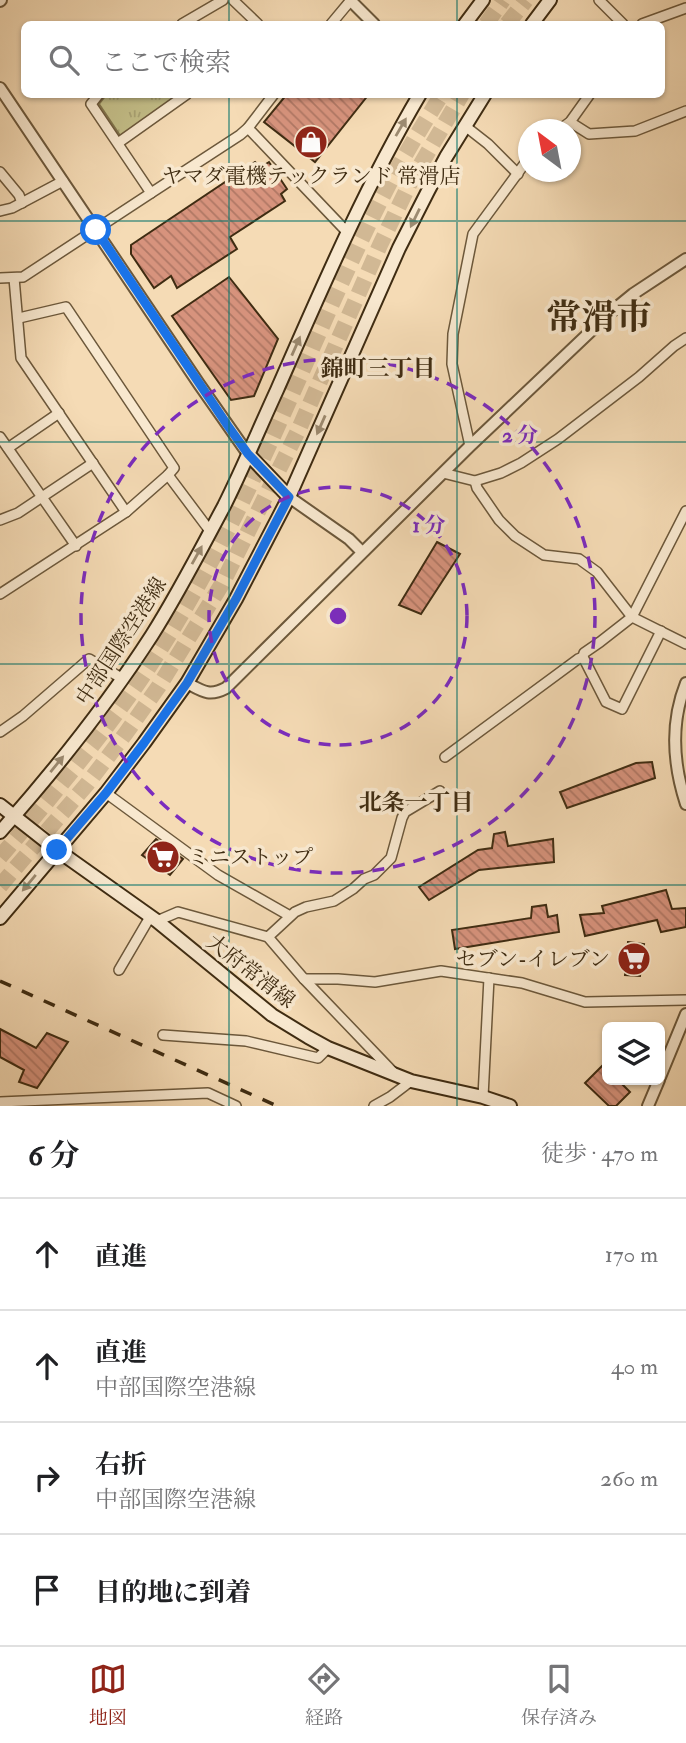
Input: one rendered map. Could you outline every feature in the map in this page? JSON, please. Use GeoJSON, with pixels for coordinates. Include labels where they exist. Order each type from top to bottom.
{"type":"FeatureCollection","features":[{"type":"Feature","properties":{"kind":"main road"},"geometry":{"type":"LineString","coordinates":[[467,21],[483,0]]}},
{"type":"Feature","properties":{"kind":"main road"},"geometry":{"type":"LineString","coordinates":[[534,21],[550,0]]}},
{"type":"Feature","properties":{"kind":"main road","name":"中部国際空港線"},"geometry":{"type":"LineString","coordinates":[[0,832],[85,730],[154,633],[210,531],[248,454],[347,232],[418,98]]}},
{"type":"Feature","properties":{"kind":"main road"},"geometry":{"type":"LineString","coordinates":[[0,918],[106,793],[187,683],[236,599],[289,497],[399,248],[428,191],[482,98]]}},
{"type":"Feature","properties":{"kind":"main road"},"geometry":{"type":"LineString","coordinates":[[248,454],[289,497]]}},
{"type":"Feature","properties":{"kind":"main road","name":"大府常滑線"},"geometry":{"type":"LineString","coordinates":[[0,805],[57,850],[154,919],[272,1015],[328,1048],[397,1076],[510,1106]]}},
{"type":"Feature","properties":{"kind":"street"},"geometry":{"type":"LineString","coordinates":[[187,21],[223,0]]}},
{"type":"Feature","properties":{"kind":"street"},"geometry":{"type":"LineString","coordinates":[[233,0],[255,21]]}},
{"type":"Feature","properties":{"kind":"street"},"geometry":{"type":"LineString","coordinates":[[333,21],[350,0],[371,21]]}},
{"type":"Feature","properties":{"kind":"street"},"geometry":{"type":"LineString","coordinates":[[599,0],[620,21]]}},
{"type":"Feature","properties":{"kind":"street"},"geometry":{"type":"LineString","coordinates":[[650,21],[686,8]]}},
{"type":"Feature","properties":{"kind":"street"},"geometry":{"type":"LineString","coordinates":[[0,88],[248,454]]}},
{"type":"Feature","properties":{"kind":"street"},"geometry":{"type":"LineString","coordinates":[[96,98],[91,104],[151,193]]}},
{"type":"Feature","properties":{"kind":"street"},"geometry":{"type":"LineString","coordinates":[[118,143],[181,98]]}},
{"type":"Feature","properties":{"kind":"street"},"geometry":{"type":"LineString","coordinates":[[0,278],[23,277],[96,230],[247,128],[271,98]]}},
{"type":"Feature","properties":{"kind":"street"},"geometry":{"type":"LineString","coordinates":[[572,119],[587,98]]}},
{"type":"Feature","properties":{"kind":"street"},"geometry":{"type":"LineString","coordinates":[[581,129],[589,134],[635,131],[686,111]]}},
{"type":"Feature","properties":{"kind":"street"},"geometry":{"type":"LineString","coordinates":[[465,125],[518,174],[473,234],[453,334],[452,364],[470,446]]}},
{"type":"Feature","properties":{"kind":"street"},"geometry":{"type":"LineString","coordinates":[[247,128],[347,232]]}},
{"type":"Feature","properties":{"kind":"street"},"geometry":{"type":"LineString","coordinates":[[0,172],[19,195],[22,203]]}},
{"type":"Feature","properties":{"kind":"street"},"geometry":{"type":"LineString","coordinates":[[0,211],[12,208],[62,181]]}},
{"type":"Feature","properties":{"kind":"street"},"geometry":{"type":"LineString","coordinates":[[187,683],[205,693],[216,694],[226,688],[470,446],[611,312],[686,259]]}},
{"type":"Feature","properties":{"kind":"street"},"geometry":{"type":"LineString","coordinates":[[14,278],[21,358],[126,512]]}},
{"type":"Feature","properties":{"kind":"street"},"geometry":{"type":"LineString","coordinates":[[0,594],[126,512],[174,468],[66,307],[19,318]]}},
{"type":"Feature","properties":{"kind":"street"},"geometry":{"type":"LineString","coordinates":[[443,473],[475,481],[522,463],[558,439],[686,338]]}},
{"type":"Feature","properties":{"kind":"street"},"geometry":{"type":"LineString","coordinates":[[8,448],[59,413]]}},
{"type":"Feature","properties":{"kind":"street"},"geometry":{"type":"LineString","coordinates":[[0,437],[76,546]]}},
{"type":"Feature","properties":{"kind":"street"},"geometry":{"type":"LineString","coordinates":[[0,520],[18,513],[93,463]]}},
{"type":"Feature","properties":{"kind":"street"},"geometry":{"type":"LineString","coordinates":[[168,475],[210,531]]}},
{"type":"Feature","properties":{"kind":"street"},"geometry":{"type":"LineString","coordinates":[[475,481],[499,520],[515,536],[544,555],[579,559],[597,572],[632,617],[686,644]]}},
{"type":"Feature","properties":{"kind":"street"},"geometry":{"type":"LineString","coordinates":[[289,497],[349,539],[362,552]]}},
{"type":"Feature","properties":{"kind":"street"},"geometry":{"type":"LineString","coordinates":[[444,757],[583,657],[584,653],[632,617],[686,511]]}},
{"type":"Feature","properties":{"kind":"street"},"geometry":{"type":"LineString","coordinates":[[583,657],[606,702],[622,709],[661,631]]}},
{"type":"Feature","properties":{"kind":"street"},"geometry":{"type":"LineString","coordinates":[[0,732],[23,716],[89,659],[123,679]]}},
{"type":"Feature","properties":{"kind":"street"},"geometry":{"type":"LineString","coordinates":[[686,684],[677,713],[675,758],[686,804]]}},
{"type":"Feature","properties":{"kind":"street"},"geometry":{"type":"LineString","coordinates":[[268,937],[290,916],[306,907],[334,901],[374,875],[391,858],[405,812],[440,791]]}},
{"type":"Feature","properties":{"kind":"street"},"geometry":{"type":"LineString","coordinates":[[106,793],[218,876],[290,916]]}},
{"type":"Feature","properties":{"kind":"street"},"geometry":{"type":"LineString","coordinates":[[119,970],[154,919],[178,912],[268,937],[304,979],[397,1076]]}},
{"type":"Feature","properties":{"kind":"street"},"geometry":{"type":"LineString","coordinates":[[304,979],[374,982],[442,971],[522,983],[585,1002],[686,1000]]}},
{"type":"Feature","properties":{"kind":"street"},"geometry":{"type":"LineString","coordinates":[[483,1097],[489,978]]}},
{"type":"Feature","properties":{"kind":"street"},"geometry":{"type":"LineString","coordinates":[[665,1065],[686,1014]]}},
{"type":"Feature","properties":{"kind":"street"},"geometry":{"type":"LineString","coordinates":[[163,1035],[246,1041],[318,1058],[328,1048]]}},
{"type":"Feature","properties":{"kind":"street"},"geometry":{"type":"LineString","coordinates":[[374,1106],[411,1081]]}},
{"type":"Feature","properties":{"kind":"street"},"geometry":{"type":"LineString","coordinates":[[648,1106],[657,1085]]}},
{"type":"Feature","properties":{"kind":"street"},"geometry":{"type":"LineString","coordinates":[[0,1102],[208,1093],[236,1106]]}},
{"type":"Feature","properties":{"kind":"green space"},"geometry":{"type":"Polygon","coordinates":[[[104,98],[176,98],[121,137],[99,104],[104,98]]]}},
{"type":"Feature","properties":{"kind":"building","name":"ヤマダ電機テックランド 常滑店"},"geometry":{"type":"Polygon","coordinates":[[[284,98],[366,98],[315,162],[264,122],[284,98]]]}},
{"type":"Feature","properties":{"kind":"building"},"geometry":{"type":"Polygon","coordinates":[[[255,162],[261,167],[269,162],[287,189],[281,194],[285,201],[230,237],[237,249],[177,288],[171,276],[154,288],[131,254],[131,245],[255,162]]]}},
{"type":"Feature","properties":{"kind":"building"},"geometry":{"type":"Polygon","coordinates":[[[229,277],[278,339],[254,396],[231,400],[172,316],[229,277]]]}},
{"type":"Feature","properties":{"kind":"building"},"geometry":{"type":"Polygon","coordinates":[[[437,542],[460,554],[421,614],[399,605],[437,542]]]}},
{"type":"Feature","properties":{"kind":"building"},"geometry":{"type":"Polygon","coordinates":[[[652,762],[655,778],[567,808],[560,792],[636,763],[652,762]]]}},
{"type":"Feature","properties":{"kind":"building"},"geometry":{"type":"Polygon","coordinates":[[[505,832],[508,846],[553,839],[554,862],[479,870],[429,900],[419,887],[478,850],[492,848],[494,834],[505,832]]]}},
{"type":"Feature","properties":{"kind":"building","name":"ミニストップ"},"geometry":{"type":"Polygon","coordinates":[[[156,839],[183,859],[170,875],[142,855],[156,839]]]}},
{"type":"Feature","properties":{"kind":"building"},"geometry":{"type":"Polygon","coordinates":[[[666,890],[672,909],[686,908],[686,927],[661,932],[657,920],[585,936],[580,915],[604,913],[602,906],[666,890]]]}},
{"type":"Feature","properties":{"kind":"building"},"geometry":{"type":"Polygon","coordinates":[[[546,905],[548,917],[557,915],[559,932],[455,949],[452,930],[531,918],[532,907],[546,905]]]}},
{"type":"Feature","properties":{"kind":"building","name":"セブン-イレブン"},"geometry":{"type":"Polygon","coordinates":[[[628,942],[644,944],[640,976],[625,975],[628,942]]]}},
{"type":"Feature","properties":{"kind":"building"},"geometry":{"type":"Polygon","coordinates":[[[0,1029],[36,1048],[47,1033],[68,1042],[37,1088],[19,1082],[24,1070],[0,1057],[0,1029]]]}},
{"type":"Feature","properties":{"kind":"building"},"geometry":{"type":"Polygon","coordinates":[[[602,1066],[602,1085],[623,1085],[630,1092],[616,1106],[609,1106],[585,1083],[602,1066]]]}},
{"type":"Feature","properties":{"kind":"tunnel"},"geometry":{"type":"LineString","coordinates":[[488,21],[503,0]]}},
{"type":"Feature","properties":{"kind":"tunnel"},"geometry":{"type":"LineString","coordinates":[[509,21],[526,0]]}},
{"type":"Feature","properties":{"kind":"tunnel"},"geometry":{"type":"LineString","coordinates":[[0,857],[114,717],[154,659],[189,600],[244,497],[366,230],[407,151],[440,98]]}},
{"type":"Feature","properties":{"kind":"tunnel"},"geometry":{"type":"LineString","coordinates":[[0,886],[88,783],[126,733],[159,686],[222,584],[298,431],[411,181],[460,98]]}},
{"type":"Feature","properties":{"kind":"railway"},"geometry":{"type":"LineString","coordinates":[[0,981],[277,1106]]}},
{"type":"Feature","properties":{"kind":"place","name":"ヤマダ電機テックランド 常滑店"},"geometry":{"type":"Point","coordinates":[311,142]}},
{"type":"Feature","properties":{"kind":"place","name":"ミニストップ"},"geometry":{"type":"Point","coordinates":[163,857]}},
{"type":"Feature","properties":{"kind":"place","name":"セブン-イレブン"},"geometry":{"type":"Point","coordinates":[634,959]}},
{"type":"Feature","properties":{"kind":"district","name":"常滑市"},"geometry":{"type":"Point","coordinates":[599,317]}},
{"type":"Feature","properties":{"kind":"district","name":"錦町三丁目"},"geometry":{"type":"Point","coordinates":[378,368]}},
{"type":"Feature","properties":{"kind":"district","name":"北条一丁目"},"geometry":{"type":"Point","coordinates":[416,802]}},
{"type":"Feature","properties":{"kind":"route"},"geometry":{"type":"LineString","coordinates":[[57,850],[106,793],[187,683],[236,599],[289,497],[248,454],[96,230]]}}]}
